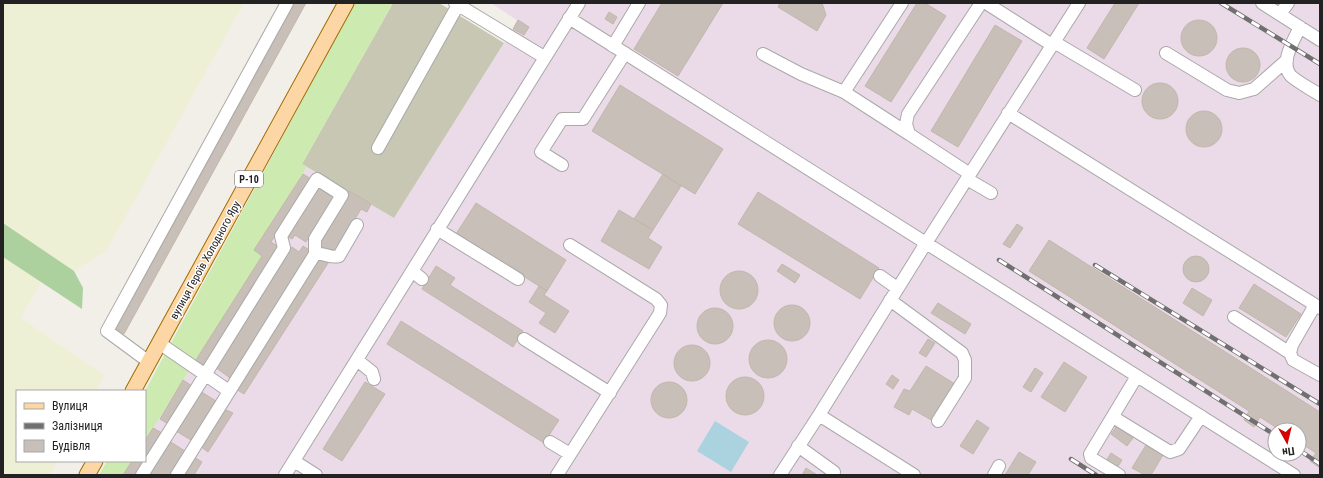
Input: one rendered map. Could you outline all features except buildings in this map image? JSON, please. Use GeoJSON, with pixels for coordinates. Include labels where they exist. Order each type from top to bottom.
{"type":"FeatureCollection","features":[{"type":"Feature","properties":{"kind":"main road","name":"вулиця Героїв Холодного Яру"},"geometry":{"type":"LineString","coordinates":[[134,390],[346,3]]}},
{"type":"Feature","properties":{"kind":"main road"},"geometry":{"type":"LineString","coordinates":[[87,475],[94,462]]}},
{"type":"Feature","properties":{"kind":"lane"},"geometry":{"type":"LineString","coordinates":[[149,362],[107,332],[287,3]]}},
{"type":"Feature","properties":{"kind":"lane"},"geometry":{"type":"LineString","coordinates":[[285,475],[579,3]]}},
{"type":"Feature","properties":{"kind":"lane"},"geometry":{"type":"LineString","coordinates":[[613,46],[639,3]]}},
{"type":"Feature","properties":{"kind":"lane"},"geometry":{"type":"LineString","coordinates":[[844,92],[902,3]]}},
{"type":"Feature","properties":{"kind":"lane"},"geometry":{"type":"LineString","coordinates":[[909,134],[906,124],[908,114],[981,3]]}},
{"type":"Feature","properties":{"kind":"lane"},"geometry":{"type":"LineString","coordinates":[[986,3],[1135,90]]}},
{"type":"Feature","properties":{"kind":"lane"},"geometry":{"type":"LineString","coordinates":[[780,475],[1078,3]]}},
{"type":"Feature","properties":{"kind":"lane"},"geometry":{"type":"LineString","coordinates":[[1262,3],[1320,40]]}},
{"type":"Feature","properties":{"kind":"lane"},"geometry":{"type":"LineString","coordinates":[[1280,14],[1288,3]]}},
{"type":"Feature","properties":{"kind":"lane"},"geometry":{"type":"LineString","coordinates":[[378,148],[457,4],[544,57]]}},
{"type":"Feature","properties":{"kind":"lane"},"geometry":{"type":"LineString","coordinates":[[569,18],[1294,475]]}},
{"type":"Feature","properties":{"kind":"lane"},"geometry":{"type":"LineString","coordinates":[[1300,27],[1288,52],[1287,70],[1291,76],[1320,95]]}},
{"type":"Feature","properties":{"kind":"lane"},"geometry":{"type":"LineString","coordinates":[[562,165],[541,152],[562,118],[583,119],[625,53]]}},
{"type":"Feature","properties":{"kind":"lane"},"geometry":{"type":"LineString","coordinates":[[1166,53],[1227,90],[1239,93],[1254,89],[1287,60]]}},
{"type":"Feature","properties":{"kind":"lane"},"geometry":{"type":"LineString","coordinates":[[763,54],[801,74],[844,92],[909,134],[991,193]]}},
{"type":"Feature","properties":{"kind":"lane"},"geometry":{"type":"LineString","coordinates":[[1008,113],[1318,307],[1292,345],[1290,352],[1293,360],[1320,375]]}},
{"type":"Feature","properties":{"kind":"lane"},"geometry":{"type":"LineString","coordinates":[[142,475],[284,248],[281,236],[317,179],[342,195],[315,239],[315,254],[177,475]]}},
{"type":"Feature","properties":{"kind":"lane"},"geometry":{"type":"LineString","coordinates":[[315,254],[320,253],[332,258],[339,256],[357,226]]}},
{"type":"Feature","properties":{"kind":"lane"},"geometry":{"type":"LineString","coordinates":[[437,230],[518,279]]}},
{"type":"Feature","properties":{"kind":"lane"},"geometry":{"type":"LineString","coordinates":[[557,475],[660,313],[661,305],[656,299],[570,245]]}},
{"type":"Feature","properties":{"kind":"lane"},"geometry":{"type":"LineString","coordinates":[[412,271],[422,279]]}},
{"type":"Feature","properties":{"kind":"lane"},"geometry":{"type":"LineString","coordinates":[[880,276],[898,288]]}},
{"type":"Feature","properties":{"kind":"lane"},"geometry":{"type":"LineString","coordinates":[[890,300],[962,353],[965,360],[965,378],[938,421]]}},
{"type":"Feature","properties":{"kind":"lane"},"geometry":{"type":"LineString","coordinates":[[1234,318],[1290,352]]}},
{"type":"Feature","properties":{"kind":"lane"},"geometry":{"type":"LineString","coordinates":[[524,339],[610,393]]}},
{"type":"Feature","properties":{"kind":"lane"},"geometry":{"type":"LineString","coordinates":[[160,343],[229,390]]}},
{"type":"Feature","properties":{"kind":"lane"},"geometry":{"type":"LineString","coordinates":[[356,360],[372,372],[374,379]]}},
{"type":"Feature","properties":{"kind":"lane"},"geometry":{"type":"LineString","coordinates":[[1119,475],[1091,458],[1090,454],[1137,376]]}},
{"type":"Feature","properties":{"kind":"lane"},"geometry":{"type":"LineString","coordinates":[[819,415],[914,475]]}},
{"type":"Feature","properties":{"kind":"lane"},"geometry":{"type":"LineString","coordinates":[[1113,417],[1170,452],[1179,449],[1201,416]]}},
{"type":"Feature","properties":{"kind":"lane"},"geometry":{"type":"LineString","coordinates":[[550,442],[570,454]]}},
{"type":"Feature","properties":{"kind":"lane"},"geometry":{"type":"LineString","coordinates":[[798,446],[834,472]]}},
{"type":"Feature","properties":{"kind":"lane"},"geometry":{"type":"LineString","coordinates":[[294,461],[316,475]]}},
{"type":"Feature","properties":{"kind":"shaded area"},"geometry":{"type":"Polygon","coordinates":[[[3,3],[244,3],[107,250],[74,271],[3,223],[3,3]]]}},
{"type":"Feature","properties":{"kind":"shaded area"},"geometry":{"type":"Polygon","coordinates":[[[393,3],[439,3],[504,43],[394,218],[302,164],[393,3]]]}},
{"type":"Feature","properties":{"kind":"shaded area"},"geometry":{"type":"Polygon","coordinates":[[[491,3],[1320,3],[1320,475],[123,475],[143,462],[146,462],[146,439],[262,257],[254,251],[307,167],[394,218],[518,21],[491,3]]]}},
{"type":"Feature","properties":{"kind":"shaded area"},"geometry":{"type":"Polygon","coordinates":[[[3,257],[41,282],[21,318],[104,375],[96,390],[16,390],[16,462],[57,462],[50,475],[3,475],[3,257]]]}},
{"type":"Feature","properties":{"kind":"green space"},"geometry":{"type":"Polygon","coordinates":[[[355,3],[393,3],[302,164],[307,167],[254,250],[262,256],[146,439],[146,390],[355,3]]]}},
{"type":"Feature","properties":{"kind":"green space"},"geometry":{"type":"Polygon","coordinates":[[[3,223],[74,271],[83,288],[82,309],[3,257],[3,223]]]}},
{"type":"Feature","properties":{"kind":"green space"},"geometry":{"type":"Polygon","coordinates":[[[106,462],[131,462],[123,475],[99,475],[106,462]]]}},
{"type":"Feature","properties":{"kind":"water"},"geometry":{"type":"Polygon","coordinates":[[[715,421],[749,442],[731,472],[697,451],[715,421]]]}},
{"type":"Feature","properties":{"kind":"railway"},"geometry":{"type":"LineString","coordinates":[[1221,3],[1320,64]]}},
{"type":"Feature","properties":{"kind":"railway"},"geometry":{"type":"LineString","coordinates":[[999,260],[1267,430]]}},
{"type":"Feature","properties":{"kind":"railway"},"geometry":{"type":"LineString","coordinates":[[1095,265],[1320,404]]}},
{"type":"Feature","properties":{"kind":"railway"},"geometry":{"type":"LineString","coordinates":[[1307,455],[1320,464]]}},
{"type":"Feature","properties":{"kind":"railway"},"geometry":{"type":"LineString","coordinates":[[1071,459],[1096,475]]}}]}
